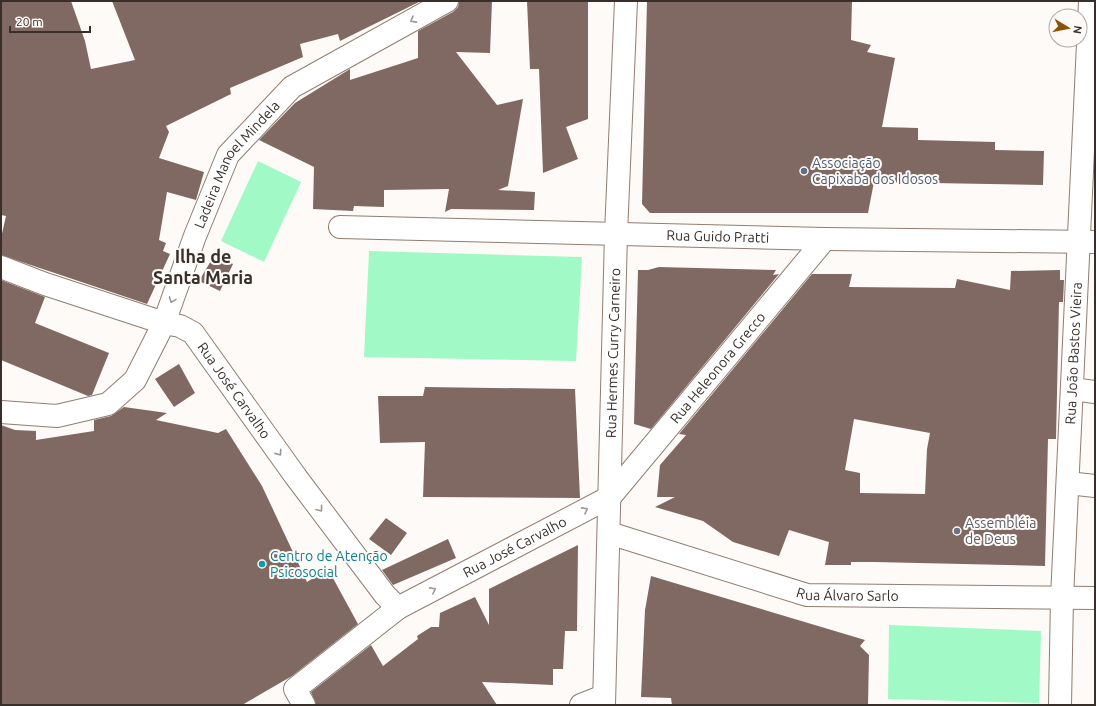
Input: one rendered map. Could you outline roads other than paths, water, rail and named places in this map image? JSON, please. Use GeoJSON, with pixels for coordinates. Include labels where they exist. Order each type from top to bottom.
{"type":"FeatureCollection","features":[{"type":"Feature","properties":{"kind":"street","name":"Ladeira Manoel Mindela"},"geometry":{"type":"LineString","coordinates":[[1,412],[57,416],[108,404],[135,380],[164,323],[195,236],[228,155],[292,87],[447,1]]}},
{"type":"Feature","properties":{"kind":"street","name":"Rua Hermes Curry Carneiro"},"geometry":{"type":"LineString","coordinates":[[604,700],[616,234],[626,1]]}},
{"type":"Feature","properties":{"kind":"street","name":"Rua João Bastos Vieira"},"geometry":{"type":"LineString","coordinates":[[1060,705],[1062,598],[1072,389],[1087,242],[1090,1]]}},
{"type":"Feature","properties":{"kind":"street","name":"Rua Guido Pratti"},"geometry":{"type":"LineString","coordinates":[[340,227],[825,239],[1087,242]]}},
{"type":"Feature","properties":{"kind":"street","name":"Rua Heleonora Grecco"},"geometry":{"type":"LineString","coordinates":[[610,497],[825,239]]}},
{"type":"Feature","properties":{"kind":"street","name":"Rua José Carvalho"},"geometry":{"type":"LineString","coordinates":[[1,267],[45,284],[164,323],[180,326],[193,332],[301,484],[384,595],[398,608]]}},
{"type":"Feature","properties":{"kind":"street"},"geometry":{"type":"LineString","coordinates":[[1072,389],[1095,392]]}},
{"type":"Feature","properties":{"kind":"street"},"geometry":{"type":"LineString","coordinates":[[1068,483],[1095,486]]}},
{"type":"Feature","properties":{"kind":"street","name":"Rua José Carvalho"},"geometry":{"type":"LineString","coordinates":[[304,705],[295,689],[398,608],[610,497]]}},
{"type":"Feature","properties":{"kind":"street","name":"Rua Álvaro Sarlo"},"geometry":{"type":"LineString","coordinates":[[609,533],[807,595],[1095,598]]}},
{"type":"Feature","properties":{"kind":"street"},"geometry":{"type":"LineString","coordinates":[[581,705],[604,700]]}},
{"type":"Feature","properties":{"kind":"place","name":"Associação Capixaba dos Idosos"},"geometry":{"type":"Point","coordinates":[804,171]}},
{"type":"Feature","properties":{"kind":"place","name":"Assembléia de Deus"},"geometry":{"type":"Point","coordinates":[957,531]}},
{"type":"Feature","properties":{"kind":"place","name":"Centro de Atenção Psicosocial"},"geometry":{"type":"Point","coordinates":[262,564]}},
{"type":"Feature","properties":{"kind":"district","name":"Ilha de Santa Maria"},"geometry":{"type":"Point","coordinates":[203,266]}}]}
